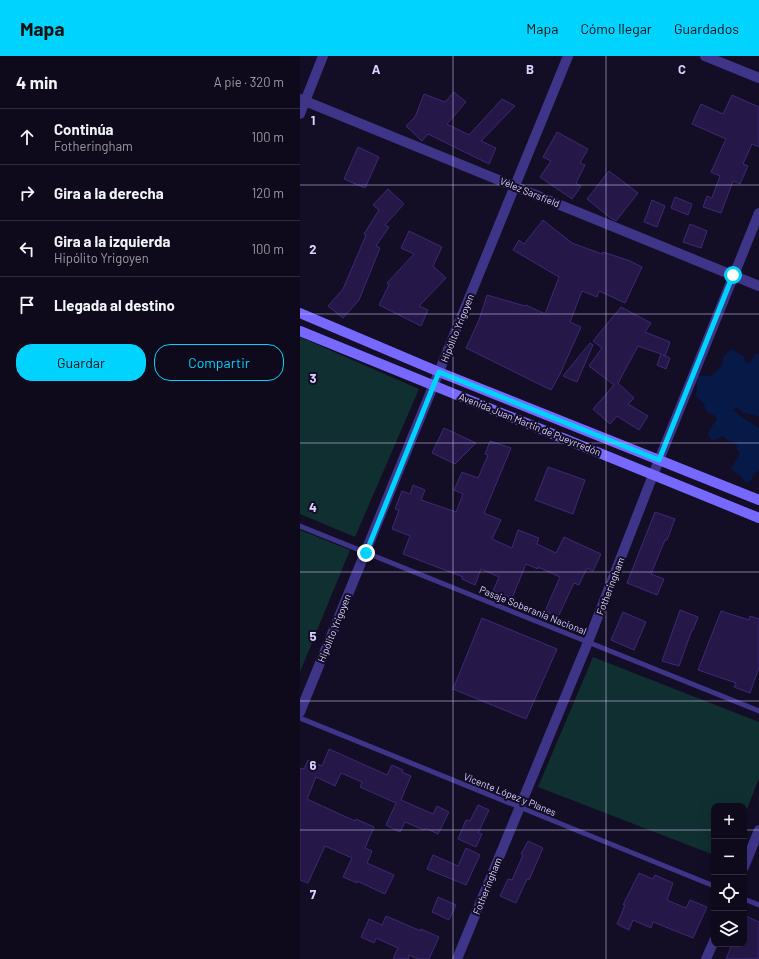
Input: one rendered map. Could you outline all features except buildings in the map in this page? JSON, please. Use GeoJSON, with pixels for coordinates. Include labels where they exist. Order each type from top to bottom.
{"type":"FeatureCollection","features":[{"type":"Feature","properties":{"kind":"main road","name":"Avenida Juan Martin de Pueyrredón"},"geometry":{"type":"LineString","coordinates":[[300,313],[439,372],[759,500]]}},
{"type":"Feature","properties":{"kind":"main road","name":"Avenida Juan Martin de Pueyrredón"},"geometry":{"type":"LineString","coordinates":[[300,331],[759,518]]}},
{"type":"Feature","properties":{"kind":"street"},"geometry":{"type":"LineString","coordinates":[[300,114],[303,100],[323,56]]}},
{"type":"Feature","properties":{"kind":"street","name":"Hipólito Yrigoyen"},"geometry":{"type":"LineString","coordinates":[[300,712],[568,56]]}},
{"type":"Feature","properties":{"kind":"street"},"geometry":{"type":"LineString","coordinates":[[705,56],[759,78]]}},
{"type":"Feature","properties":{"kind":"street","name":"Vélez Sarsfield"},"geometry":{"type":"LineString","coordinates":[[303,100],[759,286]]}},
{"type":"Feature","properties":{"kind":"street","name":"Fotheringham"},"geometry":{"type":"LineString","coordinates":[[457,959],[588,642],[653,475],[759,213]]}},
{"type":"Feature","properties":{"kind":"street"},"geometry":{"type":"LineString","coordinates":[[747,860],[759,830]]}},
{"type":"Feature","properties":{"kind":"street"},"geometry":{"type":"LineString","coordinates":[[706,959],[711,947]]}},
{"type":"Feature","properties":{"kind":"lane","name":"Pasaje Soberania Nacional"},"geometry":{"type":"LineString","coordinates":[[300,526],[759,711]]}},
{"type":"Feature","properties":{"kind":"lane","name":"Vicente López y Planes"},"geometry":{"type":"LineString","coordinates":[[300,718],[711,885]]}},
{"type":"Feature","properties":{"kind":"lane"},"geometry":{"type":"LineString","coordinates":[[747,900],[759,905]]}},
{"type":"Feature","properties":{"kind":"green space"},"geometry":{"type":"Polygon","coordinates":[[[300,337],[419,389],[355,537],[300,514],[300,337]]]}},
{"type":"Feature","properties":{"kind":"green space"},"geometry":{"type":"Polygon","coordinates":[[[300,530],[350,550],[300,672],[300,530]]]}},
{"type":"Feature","properties":{"kind":"green space"},"geometry":{"type":"Polygon","coordinates":[[[593,657],[759,722],[759,778],[747,809],[747,803],[711,803],[711,854],[538,787],[593,657]]]}},
{"type":"Feature","properties":{"kind":"water"},"geometry":{"type":"Polygon","coordinates":[[[731,349],[744,356],[745,362],[750,363],[755,354],[759,353],[759,416],[744,413],[736,407],[733,411],[759,428],[759,471],[756,472],[750,482],[746,483],[740,475],[731,469],[740,453],[736,444],[723,436],[713,441],[709,437],[708,432],[717,419],[714,415],[708,413],[704,404],[696,396],[696,379],[699,375],[709,376],[714,374],[721,366],[724,356],[731,349]]]}},
{"type":"Feature","properties":{"kind":"route"},"geometry":{"type":"LineString","coordinates":[[366,553],[439,372],[659,460],[733,275]]}}]}
